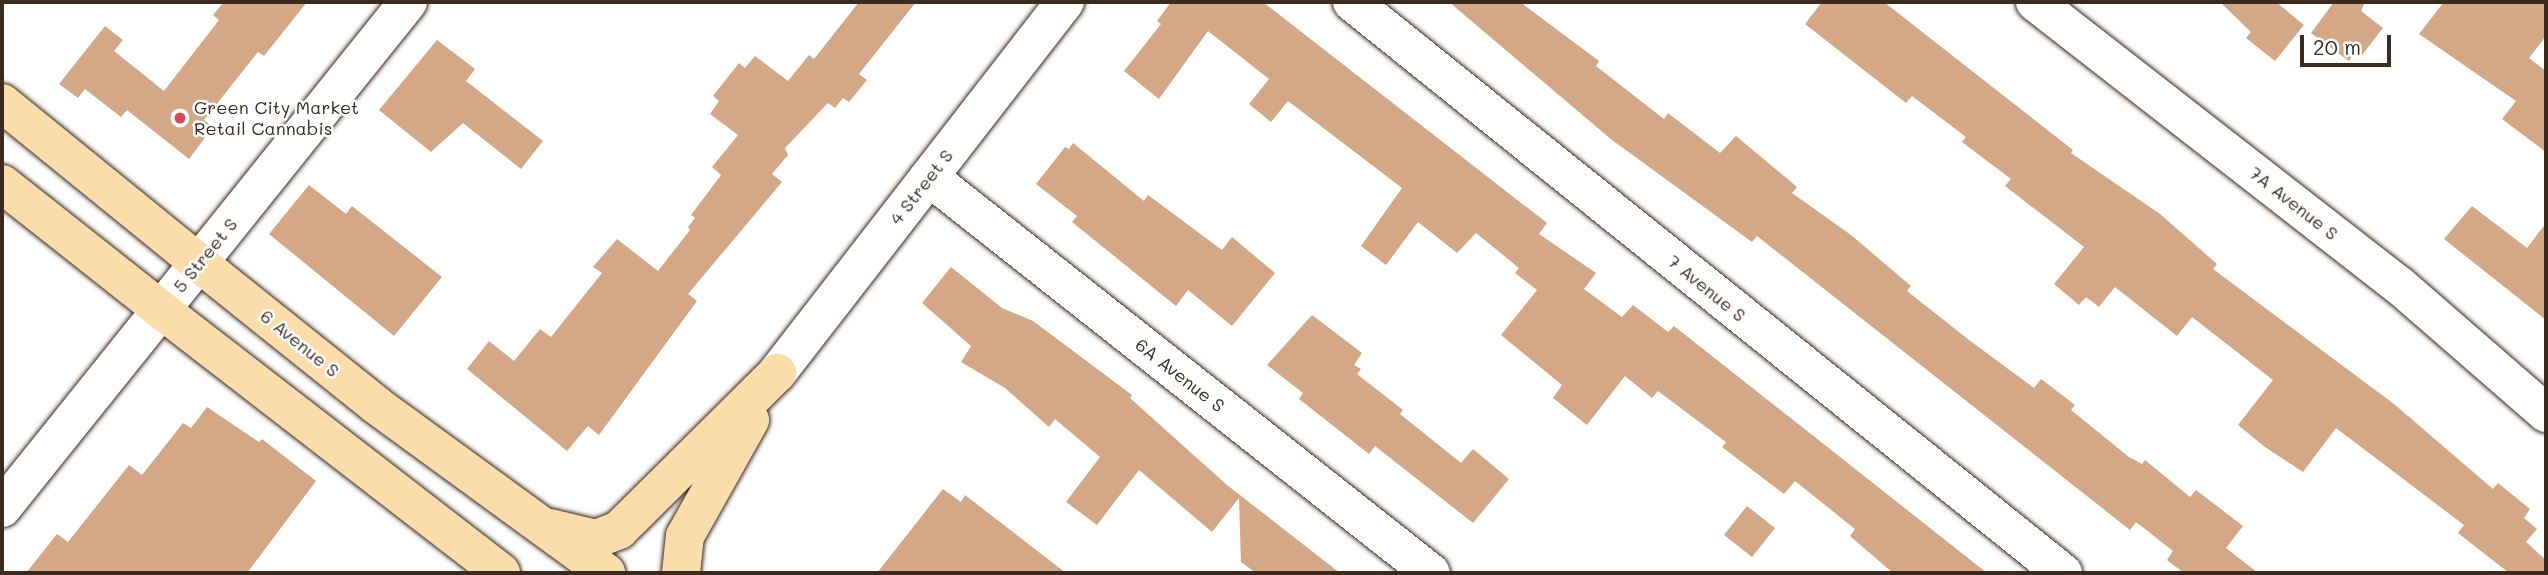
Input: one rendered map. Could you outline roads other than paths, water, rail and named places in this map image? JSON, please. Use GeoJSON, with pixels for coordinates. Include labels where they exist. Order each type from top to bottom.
{"type":"FeatureCollection","features":[{"type":"Feature","properties":{"kind":"main road","name":"6 Avenue S"},"geometry":{"type":"LineString","coordinates":[[2,103],[199,263],[529,521],[606,573]]}},
{"type":"Feature","properties":{"kind":"main road"},"geometry":{"type":"LineString","coordinates":[[2,184],[501,573]]}},
{"type":"Feature","properties":{"kind":"main road"},"geometry":{"type":"LineString","coordinates":[[529,521],[596,539],[619,530],[777,373]]}},
{"type":"Feature","properties":{"kind":"main road"},"geometry":{"type":"LineString","coordinates":[[681,573],[685,536],[777,373]]}},
{"type":"Feature","properties":{"kind":"street","name":"5 Street S"},"geometry":{"type":"LineString","coordinates":[[2,508],[408,2]]}},
{"type":"Feature","properties":{"kind":"street","name":"4 Street S"},"geometry":{"type":"LineString","coordinates":[[777,373],[1065,2]]}},
{"type":"Feature","properties":{"kind":"street","name":"7 Avenue S"},"geometry":{"type":"LineString","coordinates":[[1352,2],[2063,573]]}},
{"type":"Feature","properties":{"kind":"street","name":"7A Avenue S"},"geometry":{"type":"LineString","coordinates":[[2035,2],[2400,286],[2546,413]]}},
{"type":"Feature","properties":{"kind":"street","name":"6A Avenue S"},"geometry":{"type":"LineString","coordinates":[[929,177],[1431,573]]}},
{"type":"Feature","properties":{"kind":"place","name":"Green City Market Retail Cannabis"},"geometry":{"type":"Point","coordinates":[180,118]}}]}
